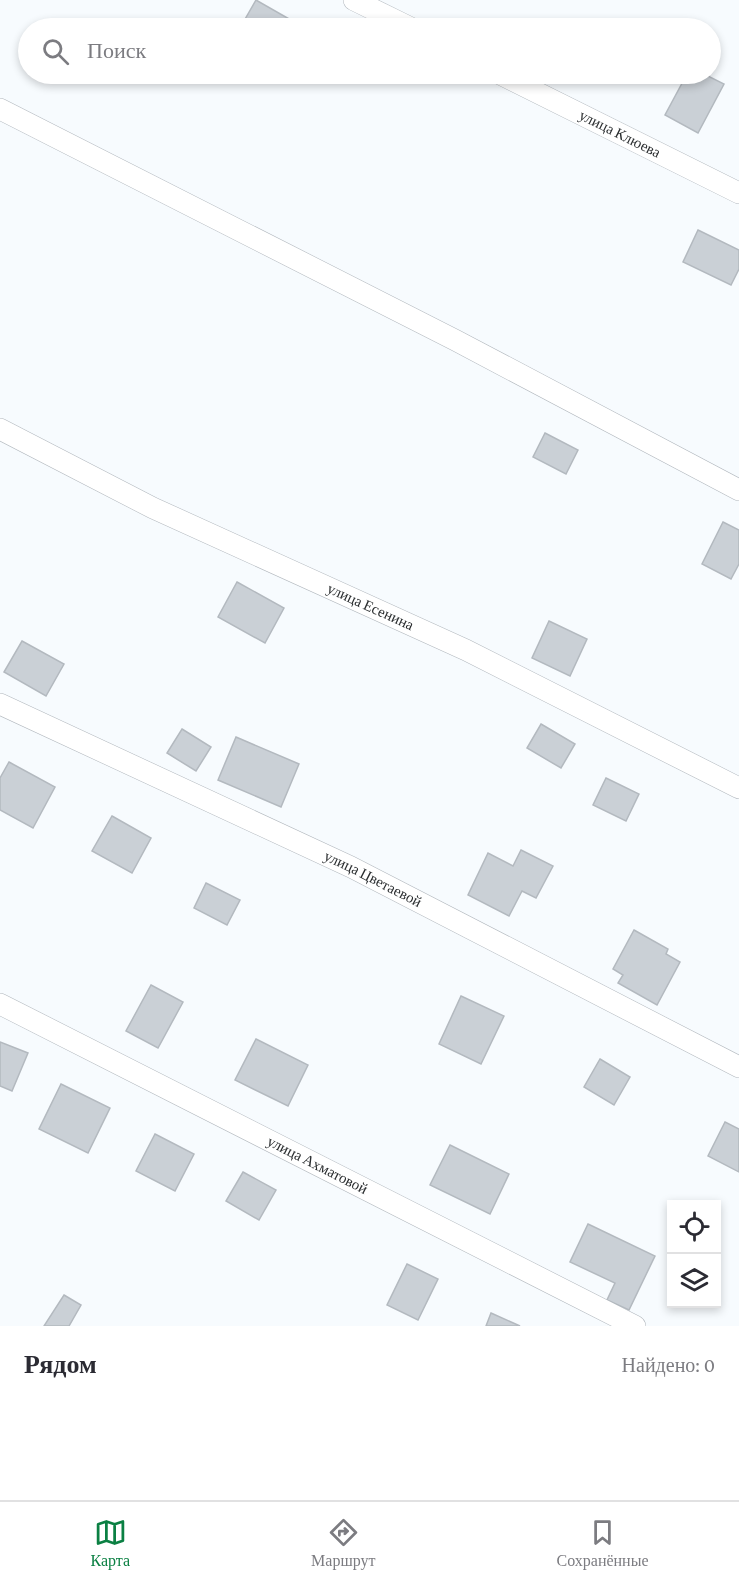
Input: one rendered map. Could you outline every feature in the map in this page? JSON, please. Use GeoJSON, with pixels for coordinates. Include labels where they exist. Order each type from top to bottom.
{"type":"FeatureCollection","features":[{"type":"Feature","properties":{"kind":"street"},"geometry":{"type":"LineString","coordinates":[[354,0],[391,18]]}},
{"type":"Feature","properties":{"kind":"street","name":"улица Клюева"},"geometry":{"type":"LineString","coordinates":[[520,84],[739,193]]}},
{"type":"Feature","properties":{"kind":"street"},"geometry":{"type":"LineString","coordinates":[[0,109],[455,340],[739,490]]}},
{"type":"Feature","properties":{"kind":"street","name":"улица Есенина"},"geometry":{"type":"LineString","coordinates":[[0,429],[153,508],[466,650],[739,788]]}},
{"type":"Feature","properties":{"kind":"street","name":"улица Цветаевой"},"geometry":{"type":"LineString","coordinates":[[0,704],[351,867],[739,1067]]}},
{"type":"Feature","properties":{"kind":"street","name":"улица Ахматовой"},"geometry":{"type":"LineString","coordinates":[[0,1004],[635,1326]]}},
{"type":"Feature","properties":{"kind":"building"},"geometry":{"type":"Polygon","coordinates":[[[256,0],[288,18],[246,18],[256,0]]]}},
{"type":"Feature","properties":{"kind":"building"},"geometry":{"type":"Polygon","coordinates":[[[682,84],[724,84],[698,133],[665,115],[682,84]]]}},
{"type":"Feature","properties":{"kind":"building"},"geometry":{"type":"Polygon","coordinates":[[[698,230],[739,250],[739,269],[731,285],[683,262],[698,230]]]}},
{"type":"Feature","properties":{"kind":"building"},"geometry":{"type":"Polygon","coordinates":[[[545,433],[578,450],[566,474],[533,457],[545,433]]]}},
{"type":"Feature","properties":{"kind":"building"},"geometry":{"type":"Polygon","coordinates":[[[723,522],[739,530],[739,564],[731,579],[702,564],[723,522]]]}},
{"type":"Feature","properties":{"kind":"building"},"geometry":{"type":"Polygon","coordinates":[[[237,582],[284,608],[265,643],[218,617],[237,582]]]}},
{"type":"Feature","properties":{"kind":"building"},"geometry":{"type":"Polygon","coordinates":[[[549,621],[587,639],[570,676],[532,658],[549,621]]]}},
{"type":"Feature","properties":{"kind":"building"},"geometry":{"type":"Polygon","coordinates":[[[22,641],[64,664],[46,696],[4,672],[22,641]]]}},
{"type":"Feature","properties":{"kind":"building"},"geometry":{"type":"Polygon","coordinates":[[[541,724],[575,744],[561,768],[527,748],[541,724]]]}},
{"type":"Feature","properties":{"kind":"building"},"geometry":{"type":"Polygon","coordinates":[[[182,729],[211,747],[196,771],[167,753],[182,729]]]}},
{"type":"Feature","properties":{"kind":"building"},"geometry":{"type":"Polygon","coordinates":[[[236,737],[299,764],[281,807],[218,780],[236,737]]]}},
{"type":"Feature","properties":{"kind":"building"},"geometry":{"type":"Polygon","coordinates":[[[9,762],[55,787],[33,828],[0,810],[0,778],[9,762]]]}},
{"type":"Feature","properties":{"kind":"building"},"geometry":{"type":"Polygon","coordinates":[[[606,778],[639,794],[626,821],[593,805],[606,778]]]}},
{"type":"Feature","properties":{"kind":"building"},"geometry":{"type":"Polygon","coordinates":[[[112,816],[151,838],[132,873],[92,851],[112,816]]]}},
{"type":"Feature","properties":{"kind":"building"},"geometry":{"type":"Polygon","coordinates":[[[521,850],[553,866],[536,898],[522,891],[509,916],[468,895],[488,853],[513,866],[521,850]]]}},
{"type":"Feature","properties":{"kind":"building"},"geometry":{"type":"Polygon","coordinates":[[[206,883],[240,900],[227,925],[194,908],[206,883]]]}},
{"type":"Feature","properties":{"kind":"building"},"geometry":{"type":"Polygon","coordinates":[[[634,930],[668,949],[666,954],[680,962],[657,1005],[618,983],[623,975],[613,969],[634,930]]]}},
{"type":"Feature","properties":{"kind":"building"},"geometry":{"type":"Polygon","coordinates":[[[151,985],[183,1002],[158,1048],[126,1031],[151,985]]]}},
{"type":"Feature","properties":{"kind":"building"},"geometry":{"type":"Polygon","coordinates":[[[461,996],[504,1016],[481,1064],[439,1044],[461,996]]]}},
{"type":"Feature","properties":{"kind":"building"},"geometry":{"type":"Polygon","coordinates":[[[256,1039],[308,1065],[288,1106],[235,1080],[256,1039]]]}},
{"type":"Feature","properties":{"kind":"building"},"geometry":{"type":"Polygon","coordinates":[[[0,1042],[28,1053],[12,1091],[0,1086],[0,1042]]]}},
{"type":"Feature","properties":{"kind":"building"},"geometry":{"type":"Polygon","coordinates":[[[600,1059],[630,1077],[614,1105],[584,1087],[600,1059]]]}},
{"type":"Feature","properties":{"kind":"building"},"geometry":{"type":"Polygon","coordinates":[[[61,1084],[110,1108],[88,1153],[39,1129],[61,1084]]]}},
{"type":"Feature","properties":{"kind":"building"},"geometry":{"type":"Polygon","coordinates":[[[725,1122],[739,1129],[739,1172],[708,1156],[725,1122]]]}},
{"type":"Feature","properties":{"kind":"building"},"geometry":{"type":"Polygon","coordinates":[[[155,1134],[194,1154],[175,1191],[136,1171],[155,1134]]]}},
{"type":"Feature","properties":{"kind":"building"},"geometry":{"type":"Polygon","coordinates":[[[450,1145],[509,1174],[490,1214],[430,1185],[450,1145]]]}},
{"type":"Feature","properties":{"kind":"building"},"geometry":{"type":"Polygon","coordinates":[[[243,1172],[276,1190],[259,1220],[226,1201],[243,1172]]]}},
{"type":"Feature","properties":{"kind":"building"},"geometry":{"type":"Polygon","coordinates":[[[588,1224],[655,1256],[629,1310],[607,1300],[615,1283],[570,1262],[588,1224]]]}},
{"type":"Feature","properties":{"kind":"building"},"geometry":{"type":"Polygon","coordinates":[[[407,1264],[438,1279],[418,1320],[387,1305],[407,1264]]]}},
{"type":"Feature","properties":{"kind":"building"},"geometry":{"type":"Polygon","coordinates":[[[64,1295],[81,1305],[69,1326],[44,1326],[64,1295]]]}},
{"type":"Feature","properties":{"kind":"building"},"geometry":{"type":"Polygon","coordinates":[[[491,1313],[520,1326],[486,1326],[491,1313]]]}}]}
